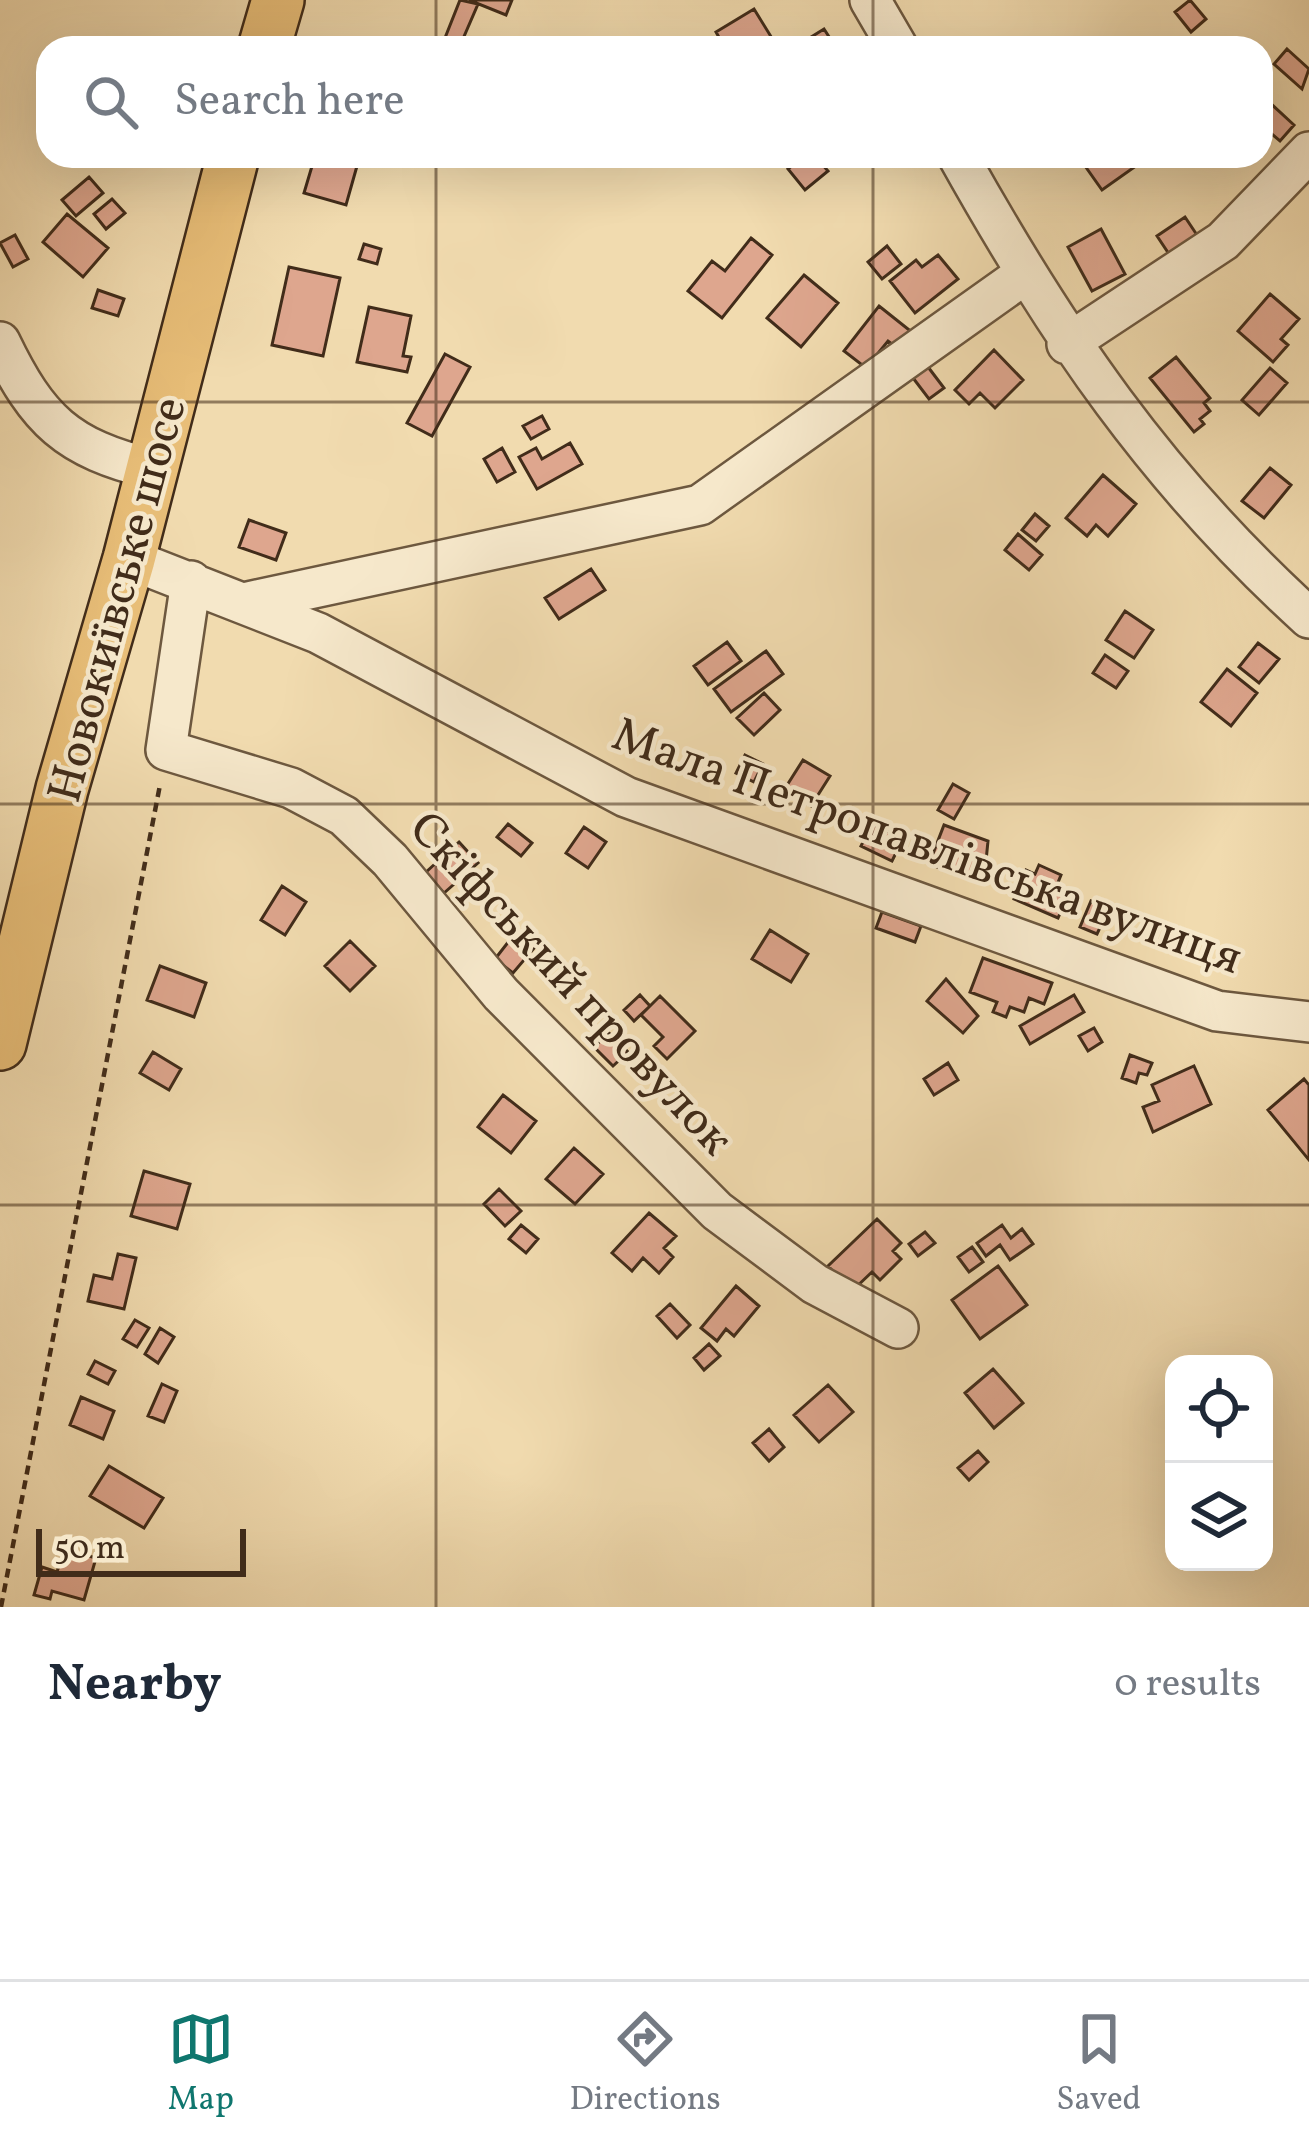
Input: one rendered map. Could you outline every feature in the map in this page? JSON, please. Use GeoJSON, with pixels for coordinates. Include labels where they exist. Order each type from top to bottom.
{"type":"FeatureCollection","features":[{"type":"Feature","properties":{"kind":"main road"},"geometry":{"type":"LineString","coordinates":[[268,36],[278,0]]}},
{"type":"Feature","properties":{"kind":"main road","name":"Новокиївське шосе"},"geometry":{"type":"LineString","coordinates":[[0,1044],[62,789],[129,559],[230,168]]}},
{"type":"Feature","properties":{"kind":"street"},"geometry":{"type":"LineString","coordinates":[[870,0],[891,36]]}},
{"type":"Feature","properties":{"kind":"street"},"geometry":{"type":"LineString","coordinates":[[1067,344],[1223,241],[1309,152]]}},
{"type":"Feature","properties":{"kind":"street"},"geometry":{"type":"LineString","coordinates":[[965,168],[1067,344],[1179,486],[1309,618]]}},
{"type":"Feature","properties":{"kind":"street"},"geometry":{"type":"LineString","coordinates":[[248,602],[700,505],[1024,274]]}},
{"type":"Feature","properties":{"kind":"street"},"geometry":{"type":"LineString","coordinates":[[0,342],[24,390],[64,435],[95,453],[152,470]]}},
{"type":"Feature","properties":{"kind":"street","name":"Мала Петропавлівська вулиця"},"geometry":{"type":"LineString","coordinates":[[129,559],[248,602],[409,678],[626,797],[1217,1010],[1309,1022]]}},
{"type":"Feature","properties":{"kind":"street"},"geometry":{"type":"LineString","coordinates":[[166,750],[191,581]]}},
{"type":"Feature","properties":{"kind":"street","name":"Скіфський провулок"},"geometry":{"type":"LineString","coordinates":[[166,750],[316,798],[370,837],[501,994],[717,1211],[814,1284],[898,1328]]}},
{"type":"Feature","properties":{"kind":"path"},"geometry":{"type":"LineString","coordinates":[[1,1607],[166,750]]}},
{"type":"Feature","properties":{"kind":"building"},"geometry":{"type":"Polygon","coordinates":[[[460,0],[478,4],[464,36],[446,36],[460,0]]]}},
{"type":"Feature","properties":{"kind":"building"},"geometry":{"type":"Polygon","coordinates":[[[469,0],[512,0],[506,15],[469,0]]]}},
{"type":"Feature","properties":{"kind":"building"},"geometry":{"type":"Polygon","coordinates":[[[1190,0],[1206,19],[1191,32],[1175,12],[1190,0]]]}},
{"type":"Feature","properties":{"kind":"building"},"geometry":{"type":"Polygon","coordinates":[[[754,9],[771,36],[718,36],[716,32],[754,9]]]}},
{"type":"Feature","properties":{"kind":"building"},"geometry":{"type":"Polygon","coordinates":[[[1287,49],[1309,69],[1302,89],[1274,64],[1287,49]]]}},
{"type":"Feature","properties":{"kind":"building"},"geometry":{"type":"Polygon","coordinates":[[[1273,106],[1294,125],[1280,141],[1273,135],[1273,106]]]}},
{"type":"Feature","properties":{"kind":"building"},"geometry":{"type":"Polygon","coordinates":[[[311,168],[356,168],[346,205],[304,193],[311,168]]]}},
{"type":"Feature","properties":{"kind":"building"},"geometry":{"type":"Polygon","coordinates":[[[825,168],[828,171],[805,190],[788,169],[825,168]]]}},
{"type":"Feature","properties":{"kind":"building"},"geometry":{"type":"Polygon","coordinates":[[[1086,168],[1133,168],[1102,190],[1086,168]]]}},
{"type":"Feature","properties":{"kind":"building"},"geometry":{"type":"Polygon","coordinates":[[[89,177],[103,193],[76,216],[62,200],[89,177]]]}},
{"type":"Feature","properties":{"kind":"building"},"geometry":{"type":"Polygon","coordinates":[[[112,199],[125,213],[106,229],[94,214],[112,199]]]}},
{"type":"Feature","properties":{"kind":"building"},"geometry":{"type":"Polygon","coordinates":[[[67,214],[108,248],[83,277],[43,242],[67,214]]]}},
{"type":"Feature","properties":{"kind":"building"},"geometry":{"type":"Polygon","coordinates":[[[1185,217],[1197,235],[1169,254],[1157,236],[1185,217]]]}},
{"type":"Feature","properties":{"kind":"building"},"geometry":{"type":"Polygon","coordinates":[[[1101,229],[1125,274],[1092,291],[1068,247],[1101,229]]]}},
{"type":"Feature","properties":{"kind":"building"},"geometry":{"type":"Polygon","coordinates":[[[15,235],[28,259],[13,267],[0,243],[15,235]]]}},
{"type":"Feature","properties":{"kind":"building"},"geometry":{"type":"Polygon","coordinates":[[[751,238],[772,255],[722,318],[688,291],[712,261],[725,271],[751,238]]]}},
{"type":"Feature","properties":{"kind":"building"},"geometry":{"type":"Polygon","coordinates":[[[364,244],[381,249],[377,264],[359,259],[364,244]]]}},
{"type":"Feature","properties":{"kind":"building"},"geometry":{"type":"Polygon","coordinates":[[[887,246],[901,264],[882,279],[868,262],[887,246]]]}},
{"type":"Feature","properties":{"kind":"building"},"geometry":{"type":"Polygon","coordinates":[[[938,255],[958,279],[915,313],[890,281],[916,260],[922,267],[938,255]]]}},
{"type":"Feature","properties":{"kind":"building"},"geometry":{"type":"Polygon","coordinates":[[[289,267],[340,278],[323,356],[272,345],[289,267]]]}},
{"type":"Feature","properties":{"kind":"building"},"geometry":{"type":"Polygon","coordinates":[[[804,275],[838,303],[801,347],[767,318],[804,275]]]}},
{"type":"Feature","properties":{"kind":"building"},"geometry":{"type":"Polygon","coordinates":[[[98,290],[124,299],[118,316],[92,308],[98,290]]]}},
{"type":"Feature","properties":{"kind":"building"},"geometry":{"type":"Polygon","coordinates":[[[1270,294],[1299,319],[1281,339],[1288,345],[1273,362],[1238,331],[1270,294]]]}},
{"type":"Feature","properties":{"kind":"building"},"geometry":{"type":"Polygon","coordinates":[[[879,306],[913,333],[900,350],[888,341],[866,368],[844,351],[879,306]]]}},
{"type":"Feature","properties":{"kind":"building"},"geometry":{"type":"Polygon","coordinates":[[[369,307],[411,316],[403,356],[411,357],[407,372],[357,362],[369,307]]]}},
{"type":"Feature","properties":{"kind":"building"},"geometry":{"type":"Polygon","coordinates":[[[994,350],[1023,380],[995,408],[980,393],[969,404],[955,390],[994,350]]]}},
{"type":"Feature","properties":{"kind":"building"},"geometry":{"type":"Polygon","coordinates":[[[445,354],[470,367],[432,436],[407,423],[445,354]]]}},
{"type":"Feature","properties":{"kind":"building"},"geometry":{"type":"Polygon","coordinates":[[[1176,357],[1210,398],[1204,403],[1210,411],[1200,419],[1204,424],[1194,432],[1150,378],[1176,357]]]}},
{"type":"Feature","properties":{"kind":"building"},"geometry":{"type":"Polygon","coordinates":[[[925,363],[944,388],[929,399],[910,374],[925,363]]]}},
{"type":"Feature","properties":{"kind":"building"},"geometry":{"type":"Polygon","coordinates":[[[1270,368],[1287,383],[1259,415],[1242,400],[1270,368]]]}},
{"type":"Feature","properties":{"kind":"building"},"geometry":{"type":"Polygon","coordinates":[[[542,416],[549,429],[531,439],[523,426],[542,416]]]}},
{"type":"Feature","properties":{"kind":"building"},"geometry":{"type":"Polygon","coordinates":[[[570,443],[582,464],[537,489],[519,457],[536,448],[542,459],[570,443]]]}},
{"type":"Feature","properties":{"kind":"building"},"geometry":{"type":"Polygon","coordinates":[[[502,448],[515,472],[497,482],[484,459],[502,448]]]}},
{"type":"Feature","properties":{"kind":"building"},"geometry":{"type":"Polygon","coordinates":[[[1270,468],[1291,485],[1264,518],[1242,501],[1270,468]]]}},
{"type":"Feature","properties":{"kind":"building"},"geometry":{"type":"Polygon","coordinates":[[[1103,475],[1136,504],[1108,536],[1096,525],[1087,536],[1066,518],[1103,475]]]}},
{"type":"Feature","properties":{"kind":"building"},"geometry":{"type":"Polygon","coordinates":[[[1035,514],[1049,526],[1036,541],[1022,530],[1035,514]]]}},
{"type":"Feature","properties":{"kind":"building"},"geometry":{"type":"Polygon","coordinates":[[[249,520],[286,533],[276,560],[239,547],[249,520]]]}},
{"type":"Feature","properties":{"kind":"building"},"geometry":{"type":"Polygon","coordinates":[[[1018,534],[1042,555],[1029,570],[1005,550],[1018,534]]]}},
{"type":"Feature","properties":{"kind":"building"},"geometry":{"type":"Polygon","coordinates":[[[591,569],[605,590],[559,619],[545,598],[591,569]]]}},
{"type":"Feature","properties":{"kind":"building"},"geometry":{"type":"Polygon","coordinates":[[[1125,611],[1153,630],[1134,658],[1106,640],[1125,611]]]}},
{"type":"Feature","properties":{"kind":"building"},"geometry":{"type":"Polygon","coordinates":[[[727,642],[741,661],[708,685],[694,666],[727,642]]]}},
{"type":"Feature","properties":{"kind":"building"},"geometry":{"type":"Polygon","coordinates":[[[1258,643],[1279,659],[1259,683],[1239,667],[1258,643]]]}},
{"type":"Feature","properties":{"kind":"building"},"geometry":{"type":"Polygon","coordinates":[[[766,651],[783,674],[731,712],[714,689],[766,651]]]}},
{"type":"Feature","properties":{"kind":"building"},"geometry":{"type":"Polygon","coordinates":[[[1105,655],[1128,671],[1116,688],[1093,673],[1105,655]]]}},
{"type":"Feature","properties":{"kind":"building"},"geometry":{"type":"Polygon","coordinates":[[[1227,669],[1257,693],[1231,726],[1201,702],[1227,669]]]}},
{"type":"Feature","properties":{"kind":"building"},"geometry":{"type":"Polygon","coordinates":[[[764,693],[780,710],[754,735],[737,718],[764,693]]]}},
{"type":"Feature","properties":{"kind":"building"},"geometry":{"type":"Polygon","coordinates":[[[745,755],[763,764],[754,782],[736,773],[745,755]]]}},
{"type":"Feature","properties":{"kind":"building"},"geometry":{"type":"Polygon","coordinates":[[[803,760],[830,776],[811,806],[784,790],[803,760]]]}},
{"type":"Feature","properties":{"kind":"building"},"geometry":{"type":"Polygon","coordinates":[[[953,784],[969,793],[954,819],[938,810],[953,784]]]}},
{"type":"Feature","properties":{"kind":"building"},"geometry":{"type":"Polygon","coordinates":[[[508,824],[532,843],[521,856],[497,837],[508,824]]]}},
{"type":"Feature","properties":{"kind":"building"},"geometry":{"type":"Polygon","coordinates":[[[872,824],[903,839],[892,861],[861,846],[872,824]]]}},
{"type":"Feature","properties":{"kind":"building"},"geometry":{"type":"Polygon","coordinates":[[[944,825],[988,841],[985,871],[978,868],[973,881],[929,864],[944,825]]]}},
{"type":"Feature","properties":{"kind":"building"},"geometry":{"type":"Polygon","coordinates":[[[584,827],[606,842],[588,868],[566,853],[584,827]]]}},
{"type":"Feature","properties":{"kind":"building"},"geometry":{"type":"Polygon","coordinates":[[[459,842],[478,863],[444,893],[425,873],[459,842]]]}},
{"type":"Feature","properties":{"kind":"building"},"geometry":{"type":"Polygon","coordinates":[[[1039,865],[1061,875],[1055,890],[1068,895],[1058,918],[1014,899],[1026,870],[1035,874],[1039,865]]]}},
{"type":"Feature","properties":{"kind":"building"},"geometry":{"type":"Polygon","coordinates":[[[282,886],[306,902],[285,935],[261,920],[282,886]]]}},
{"type":"Feature","properties":{"kind":"building"},"geometry":{"type":"Polygon","coordinates":[[[1091,901],[1109,908],[1097,934],[1080,927],[1091,901]]]}},
{"type":"Feature","properties":{"kind":"building"},"geometry":{"type":"Polygon","coordinates":[[[882,912],[921,926],[915,942],[876,928],[882,912]]]}},
{"type":"Feature","properties":{"kind":"building"},"geometry":{"type":"Polygon","coordinates":[[[770,930],[808,954],[791,982],[752,959],[770,930]]]}},
{"type":"Feature","properties":{"kind":"building"},"geometry":{"type":"Polygon","coordinates":[[[516,932],[535,947],[513,973],[495,959],[516,932]]]}},
{"type":"Feature","properties":{"kind":"building"},"geometry":{"type":"Polygon","coordinates":[[[350,941],[375,966],[350,991],[325,966],[350,941]]]}},
{"type":"Feature","properties":{"kind":"building"},"geometry":{"type":"Polygon","coordinates":[[[983,958],[1052,983],[1044,1004],[1029,998],[1024,1012],[1010,1007],[1006,1017],[993,1012],[997,1002],[970,992],[983,958]]]}},
{"type":"Feature","properties":{"kind":"building"},"geometry":{"type":"Polygon","coordinates":[[[160,966],[206,983],[194,1017],[147,1000],[160,966]]]}},
{"type":"Feature","properties":{"kind":"building"},"geometry":{"type":"Polygon","coordinates":[[[946,979],[978,1016],[963,1033],[927,1001],[946,979]]]}},
{"type":"Feature","properties":{"kind":"building"},"geometry":{"type":"Polygon","coordinates":[[[640,995],[650,1006],[634,1021],[624,1010],[640,995]]]}},
{"type":"Feature","properties":{"kind":"building"},"geometry":{"type":"Polygon","coordinates":[[[1074,995],[1084,1012],[1030,1044],[1020,1026],[1074,995]]]}},
{"type":"Feature","properties":{"kind":"building"},"geometry":{"type":"Polygon","coordinates":[[[660,996],[695,1031],[667,1059],[654,1046],[663,1037],[641,1015],[660,996]]]}},
{"type":"Feature","properties":{"kind":"building"},"geometry":{"type":"Polygon","coordinates":[[[1094,1028],[1102,1042],[1088,1051],[1079,1036],[1094,1028]]]}},
{"type":"Feature","properties":{"kind":"building"},"geometry":{"type":"Polygon","coordinates":[[[609,1033],[628,1052],[613,1066],[594,1047],[609,1033]]]}},
{"type":"Feature","properties":{"kind":"building"},"geometry":{"type":"Polygon","coordinates":[[[153,1052],[181,1069],[169,1090],[140,1073],[153,1052]]]}},
{"type":"Feature","properties":{"kind":"building"},"geometry":{"type":"Polygon","coordinates":[[[1130,1055],[1152,1063],[1147,1075],[1139,1073],[1136,1083],[1122,1078],[1130,1055]]]}},
{"type":"Feature","properties":{"kind":"building"},"geometry":{"type":"Polygon","coordinates":[[[948,1063],[958,1080],[934,1095],[924,1079],[948,1063]]]}},
{"type":"Feature","properties":{"kind":"building"},"geometry":{"type":"Polygon","coordinates":[[[1194,1066],[1211,1104],[1153,1132],[1143,1107],[1159,1101],[1152,1085],[1194,1066]]]}},
{"type":"Feature","properties":{"kind":"building"},"geometry":{"type":"Polygon","coordinates":[[[1304,1079],[1309,1085],[1309,1160],[1268,1110],[1304,1079]]]}},
{"type":"Feature","properties":{"kind":"building"},"geometry":{"type":"Polygon","coordinates":[[[503,1095],[536,1121],[511,1153],[478,1127],[503,1095]]]}},
{"type":"Feature","properties":{"kind":"building"},"geometry":{"type":"Polygon","coordinates":[[[574,1148],[603,1174],[575,1204],[546,1179],[574,1148]]]}},
{"type":"Feature","properties":{"kind":"building"},"geometry":{"type":"Polygon","coordinates":[[[144,1171],[190,1184],[177,1229],[131,1216],[144,1171]]]}},
{"type":"Feature","properties":{"kind":"building"},"geometry":{"type":"Polygon","coordinates":[[[499,1189],[521,1211],[505,1226],[484,1204],[499,1189]]]}},
{"type":"Feature","properties":{"kind":"building"},"geometry":{"type":"Polygon","coordinates":[[[649,1213],[676,1236],[664,1248],[673,1257],[659,1273],[643,1258],[632,1271],[612,1253],[649,1213]]]}},
{"type":"Feature","properties":{"kind":"building"},"geometry":{"type":"Polygon","coordinates":[[[877,1219],[901,1243],[893,1251],[901,1259],[880,1280],[872,1272],[852,1291],[828,1266],[877,1219]]]}},
{"type":"Feature","properties":{"kind":"building"},"geometry":{"type":"Polygon","coordinates":[[[521,1225],[538,1239],[526,1253],[509,1239],[521,1225]]]}},
{"type":"Feature","properties":{"kind":"building"},"geometry":{"type":"Polygon","coordinates":[[[1002,1225],[1011,1238],[1022,1229],[1033,1244],[1010,1260],[1000,1245],[986,1256],[977,1243],[1002,1225]]]}},
{"type":"Feature","properties":{"kind":"building"},"geometry":{"type":"Polygon","coordinates":[[[925,1232],[935,1243],[918,1256],[909,1244],[925,1232]]]}},
{"type":"Feature","properties":{"kind":"building"},"geometry":{"type":"Polygon","coordinates":[[[972,1247],[983,1262],[969,1272],[958,1257],[972,1247]]]}},
{"type":"Feature","properties":{"kind":"building"},"geometry":{"type":"Polygon","coordinates":[[[118,1254],[136,1258],[124,1309],[88,1301],[94,1275],[112,1279],[118,1254]]]}},
{"type":"Feature","properties":{"kind":"building"},"geometry":{"type":"Polygon","coordinates":[[[998,1266],[1027,1305],[980,1339],[952,1300],[998,1266]]]}},
{"type":"Feature","properties":{"kind":"building"},"geometry":{"type":"Polygon","coordinates":[[[736,1286],[759,1306],[734,1336],[726,1329],[717,1341],[701,1328],[736,1286]]]}},
{"type":"Feature","properties":{"kind":"building"},"geometry":{"type":"Polygon","coordinates":[[[670,1304],[690,1325],[677,1338],[657,1316],[670,1304]]]}},
{"type":"Feature","properties":{"kind":"building"},"geometry":{"type":"Polygon","coordinates":[[[135,1320],[149,1328],[137,1347],[123,1339],[135,1320]]]}},
{"type":"Feature","properties":{"kind":"building"},"geometry":{"type":"Polygon","coordinates":[[[160,1328],[174,1337],[158,1363],[145,1354],[160,1328]]]}},
{"type":"Feature","properties":{"kind":"building"},"geometry":{"type":"Polygon","coordinates":[[[709,1344],[720,1356],[704,1370],[694,1358],[709,1344]]]}},
{"type":"Feature","properties":{"kind":"building"},"geometry":{"type":"Polygon","coordinates":[[[95,1361],[115,1371],[108,1384],[88,1374],[95,1361]]]}},
{"type":"Feature","properties":{"kind":"building"},"geometry":{"type":"Polygon","coordinates":[[[993,1369],[1023,1403],[994,1428],[965,1393],[993,1369]]]}},
{"type":"Feature","properties":{"kind":"building"},"geometry":{"type":"Polygon","coordinates":[[[162,1384],[177,1391],[164,1422],[148,1416],[162,1384]]]}},
{"type":"Feature","properties":{"kind":"building"},"geometry":{"type":"Polygon","coordinates":[[[828,1385],[853,1412],[819,1442],[794,1415],[828,1385]]]}},
{"type":"Feature","properties":{"kind":"building"},"geometry":{"type":"Polygon","coordinates":[[[81,1397],[114,1411],[103,1439],[70,1425],[81,1397]]]}},
{"type":"Feature","properties":{"kind":"building"},"geometry":{"type":"Polygon","coordinates":[[[769,1429],[784,1447],[769,1461],[753,1443],[769,1429]]]}},
{"type":"Feature","properties":{"kind":"building"},"geometry":{"type":"Polygon","coordinates":[[[978,1451],[988,1462],[969,1480],[958,1468],[978,1451]]]}},
{"type":"Feature","properties":{"kind":"building"},"geometry":{"type":"Polygon","coordinates":[[[109,1466],[163,1498],[144,1528],[90,1496],[109,1466]]]}},
{"type":"Feature","properties":{"kind":"building"},"geometry":{"type":"Polygon","coordinates":[[[64,1549],[96,1558],[84,1600],[52,1591],[50,1599],[34,1595],[42,1567],[57,1572],[64,1549]]]}}]}
